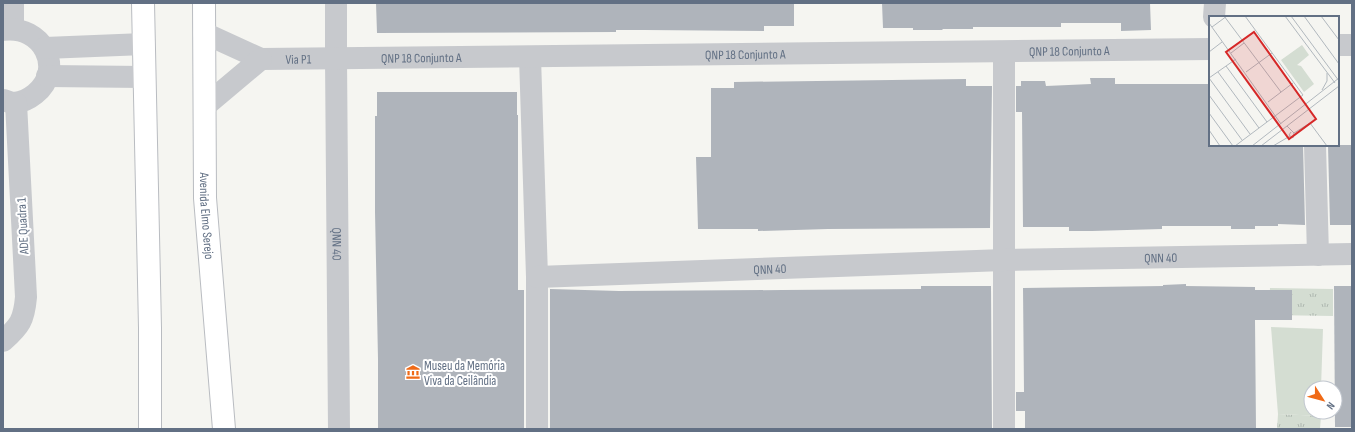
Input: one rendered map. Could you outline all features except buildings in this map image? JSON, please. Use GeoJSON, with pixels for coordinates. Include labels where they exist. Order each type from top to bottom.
{"type":"FeatureCollection","features":[{"type":"Feature","properties":{"kind":"main road"},"geometry":{"type":"LineString","coordinates":[[143,3],[150,328],[150,429]]}},
{"type":"Feature","properties":{"kind":"main road","name":"Avenida Elmo Serejo"},"geometry":{"type":"LineString","coordinates":[[204,3],[206,106],[205,198],[224,429]]}},
{"type":"Feature","properties":{"kind":"street"},"geometry":{"type":"LineString","coordinates":[[9,101],[30,98],[41,89],[47,76],[49,62],[45,48],[31,34],[8,30],[13,3]]}},
{"type":"Feature","properties":{"kind":"street"},"geometry":{"type":"LineString","coordinates":[[336,3],[336,58]]}},
{"type":"Feature","properties":{"kind":"street"},"geometry":{"type":"LineString","coordinates":[[1214,3],[1214,16]]}},
{"type":"Feature","properties":{"kind":"street","name":"Via P1"},"geometry":{"type":"LineString","coordinates":[[204,33],[261,59],[336,58]]}},
{"type":"Feature","properties":{"kind":"street"},"geometry":{"type":"LineString","coordinates":[[45,48],[144,44]]}},
{"type":"Feature","properties":{"kind":"street"},"geometry":{"type":"LineString","coordinates":[[1339,45],[1352,45]]}},
{"type":"Feature","properties":{"kind":"street","name":"QNP 18 Conjunto A"},"geometry":{"type":"LineString","coordinates":[[336,58],[1209,49]]}},
{"type":"Feature","properties":{"kind":"street"},"geometry":{"type":"LineString","coordinates":[[1004,52],[1004,429]]}},
{"type":"Feature","properties":{"kind":"street"},"geometry":{"type":"LineString","coordinates":[[530,57],[537,277],[537,429]]}},
{"type":"Feature","properties":{"kind":"street","name":"QNN 40"},"geometry":{"type":"LineString","coordinates":[[336,58],[340,429]]}},
{"type":"Feature","properties":{"kind":"street"},"geometry":{"type":"LineString","coordinates":[[206,106],[261,59]]}},
{"type":"Feature","properties":{"kind":"street"},"geometry":{"type":"LineString","coordinates":[[47,76],[144,77]]}},
{"type":"Feature","properties":{"kind":"street","name":"ADE Quadra 1"},"geometry":{"type":"LineString","coordinates":[[3,341],[16,329],[24,314],[26,297],[9,101]]}},
{"type":"Feature","properties":{"kind":"street"},"geometry":{"type":"LineString","coordinates":[[1315,146],[1318,255]]}},
{"type":"Feature","properties":{"kind":"street","name":"QNN 40"},"geometry":{"type":"LineString","coordinates":[[537,277],[1004,260],[1352,254]]}},
{"type":"Feature","properties":{"kind":"green space"},"geometry":{"type":"Polygon","coordinates":[[[1270,288],[1333,289],[1333,316],[1269,315],[1270,288]]]}},
{"type":"Feature","properties":{"kind":"green space"},"geometry":{"type":"Polygon","coordinates":[[[1271,327],[1323,329],[1321,380],[1303,380],[1303,415],[1278,414],[1271,327]]]}},
{"type":"Feature","properties":{"kind":"green space"},"geometry":{"type":"Polygon","coordinates":[[[1278,414],[1303,415],[1303,420],[1321,420],[1320,429],[1277,429],[1278,414]]]}},
{"type":"Feature","properties":{"kind":"place","name":"Museu da Memória Viva da Ceilândia"},"geometry":{"type":"Point","coordinates":[413,372]}}]}
